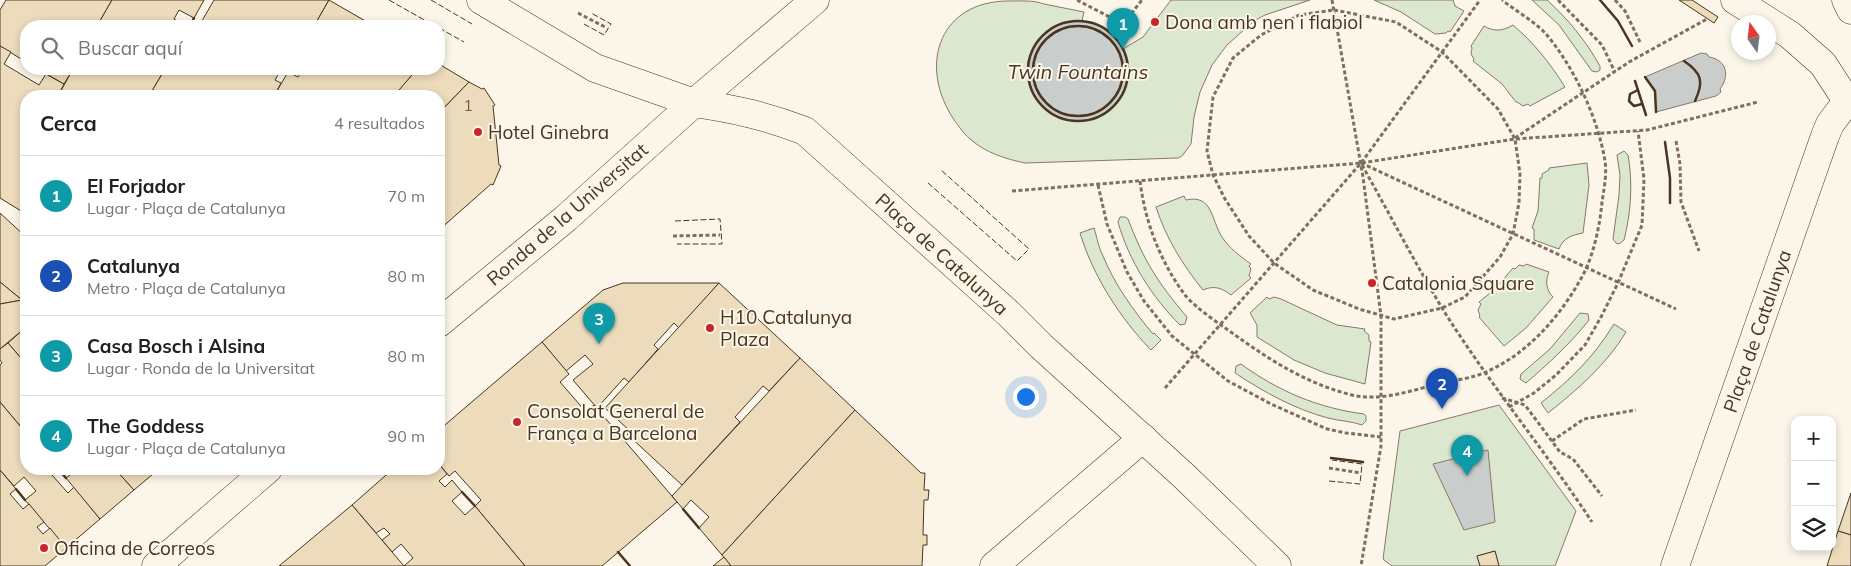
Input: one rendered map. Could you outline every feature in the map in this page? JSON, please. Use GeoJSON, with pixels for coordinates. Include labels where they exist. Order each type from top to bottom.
{"type":"FeatureCollection","features":[{"type":"Feature","properties":{"kind":"main road","name":"Plaça de Catalunya"},"geometry":{"type":"LineString","coordinates":[[481,0],[595,68],[694,103],[736,109],[771,118],[805,131],[1009,314],[1277,566]]}},
{"type":"Feature","properties":{"kind":"main road"},"geometry":{"type":"LineString","coordinates":[[694,103],[815,0]]}},
{"type":"Feature","properties":{"kind":"main road","name":"Plaça de Catalunya"},"geometry":{"type":"LineString","coordinates":[[1675,566],[1825,136],[1830,124],[1849,98],[1823,64],[1790,35],[1735,0]]}},
{"type":"Feature","properties":{"kind":"main road"},"geometry":{"type":"LineString","coordinates":[[1846,0],[1851,10]]}},
{"type":"Feature","properties":{"kind":"main road","name":"Ronda de la Universitat"},"geometry":{"type":"LineString","coordinates":[[445,318],[565,219],[694,103]]}},
{"type":"Feature","properties":{"kind":"main road"},"geometry":{"type":"LineString","coordinates":[[994,566],[1143,438]]}},
{"type":"Feature","properties":{"kind":"main road"},"geometry":{"type":"LineString","coordinates":[[156,566],[261,475]]}},
{"type":"Feature","properties":{"kind":"path"},"geometry":{"type":"LineString","coordinates":[[1077,0],[1123,24],[1142,0]]}},
{"type":"Feature","properties":{"kind":"path"},"geometry":{"type":"LineString","coordinates":[[1332,0],[1361,162],[1381,316],[1381,437],[1361,566]]}},
{"type":"Feature","properties":{"kind":"path"},"geometry":{"type":"LineString","coordinates":[[1165,388],[1361,162],[1480,0]]}},
{"type":"Feature","properties":{"kind":"path"},"geometry":{"type":"LineString","coordinates":[[1140,181],[1143,206],[1151,233],[1164,261],[1186,296],[1220,325],[1278,364],[1308,381],[1353,396],[1381,398],[1485,373],[1518,354],[1558,316],[1586,268],[1600,225],[1605,163],[1584,93],[1565,60],[1544,32],[1502,0]]}},
{"type":"Feature","properties":{"kind":"path"},"geometry":{"type":"LineString","coordinates":[[1558,0],[1602,45],[1615,72]]}},
{"type":"Feature","properties":{"kind":"path"},"geometry":{"type":"LineString","coordinates":[[1615,0],[1624,11],[1640,42]]}},
{"type":"Feature","properties":{"kind":"path"},"geometry":{"type":"LineString","coordinates":[[1334,10],[1396,22],[1442,52],[1498,109],[1514,139],[1520,174],[1519,203],[1513,234],[1500,257],[1465,297],[1442,308],[1394,319],[1359,309],[1313,290],[1274,263],[1249,236],[1225,199],[1213,175],[1207,151],[1213,97],[1233,58],[1261,35],[1299,15],[1334,10]]}},
{"type":"Feature","properties":{"kind":"path"},"geometry":{"type":"LineString","coordinates":[[578,13],[607,28]]}},
{"type":"Feature","properties":{"kind":"path"},"geometry":{"type":"LineString","coordinates":[[1514,139],[1615,72],[1707,19]]}},
{"type":"Feature","properties":{"kind":"path"},"geometry":{"type":"LineString","coordinates":[[1012,191],[1361,162],[1514,139],[1647,130],[1758,102]]}},
{"type":"Feature","properties":{"kind":"path"},"geometry":{"type":"LineString","coordinates":[[1509,407],[1534,393],[1556,375],[1585,345],[1618,283],[1642,225],[1644,179],[1638,131]]}},
{"type":"Feature","properties":{"kind":"path"},"geometry":{"type":"LineString","coordinates":[[1676,141],[1680,164],[1681,202],[1700,251]]}},
{"type":"Feature","properties":{"kind":"path"},"geometry":{"type":"LineString","coordinates":[[1361,162],[1676,309]]}},
{"type":"Feature","properties":{"kind":"path"},"geometry":{"type":"LineString","coordinates":[[1361,162],[1442,308],[1502,398],[1565,481],[1592,522]]}},
{"type":"Feature","properties":{"kind":"path"},"geometry":{"type":"LineString","coordinates":[[1098,184],[1108,224],[1128,272],[1144,301],[1172,336],[1228,382],[1270,404],[1327,429],[1381,437]]}},
{"type":"Feature","properties":{"kind":"path"},"geometry":{"type":"LineString","coordinates":[[673,236],[720,235]]}},
{"type":"Feature","properties":{"kind":"path"},"geometry":{"type":"LineString","coordinates":[[1502,398],[1525,405],[1560,452],[1573,459],[1602,496]]}},
{"type":"Feature","properties":{"kind":"path"},"geometry":{"type":"LineString","coordinates":[[1552,441],[1584,420],[1636,410]]}},
{"type":"Feature","properties":{"kind":"path"},"geometry":{"type":"LineString","coordinates":[[1329,468],[1361,473]]}},
{"type":"Feature","properties":{"kind":"green space"},"geometry":{"type":"Polygon","coordinates":[[[1171,0],[1310,0],[1265,15],[1254,21],[1227,45],[1212,65],[1200,92],[1194,117],[1191,144],[1182,156],[1178,158],[1025,163],[996,155],[976,144],[967,137],[951,115],[942,95],[937,75],[937,56],[942,39],[952,24],[966,12],[984,4],[1027,1],[1084,12],[1082,21],[1070,22],[1034,46],[1028,61],[1028,77],[1069,120],[1084,120],[1096,118],[1106,112],[1117,101],[1125,87],[1128,72],[1128,64],[1123,49],[1143,37],[1171,0]]]}},
{"type":"Feature","properties":{"kind":"green space"},"geometry":{"type":"Polygon","coordinates":[[[1374,0],[1453,0],[1455,6],[1464,11],[1450,32],[1435,34],[1401,12],[1374,0]]]}},
{"type":"Feature","properties":{"kind":"green space"},"geometry":{"type":"Polygon","coordinates":[[[1532,0],[1547,0],[1562,15],[1589,48],[1600,66],[1600,70],[1597,72],[1592,71],[1559,25],[1532,0]]]}},
{"type":"Feature","properties":{"kind":"green space"},"geometry":{"type":"Polygon","coordinates":[[[1513,25],[1541,54],[1565,87],[1530,106],[1528,104],[1523,106],[1516,102],[1502,84],[1473,61],[1474,59],[1471,54],[1471,46],[1484,26],[1498,30],[1506,29],[1513,25]]]}},
{"type":"Feature","properties":{"kind":"green space"},"geometry":{"type":"Polygon","coordinates":[[[1624,151],[1628,155],[1630,166],[1630,198],[1624,240],[1619,244],[1613,239],[1620,175],[1617,155],[1624,151]]]}},
{"type":"Feature","properties":{"kind":"green space"},"geometry":{"type":"Polygon","coordinates":[[[1587,163],[1589,185],[1583,233],[1568,238],[1559,249],[1534,240],[1534,229],[1532,228],[1538,211],[1540,178],[1542,178],[1542,174],[1549,170],[1549,168],[1587,163]]]}},
{"type":"Feature","properties":{"kind":"green space"},"geometry":{"type":"Polygon","coordinates":[[[1184,196],[1186,200],[1195,199],[1206,205],[1225,241],[1235,252],[1251,264],[1249,266],[1251,269],[1249,276],[1251,278],[1231,295],[1218,288],[1203,290],[1188,270],[1170,240],[1156,207],[1184,196]]]}},
{"type":"Feature","properties":{"kind":"green space"},"geometry":{"type":"Polygon","coordinates":[[[1120,217],[1128,219],[1153,271],[1187,317],[1185,324],[1180,325],[1160,303],[1143,278],[1128,251],[1118,222],[1120,217]]]}},
{"type":"Feature","properties":{"kind":"green space"},"geometry":{"type":"Polygon","coordinates":[[[1094,228],[1101,252],[1119,287],[1153,334],[1161,340],[1151,350],[1118,310],[1092,265],[1080,233],[1094,228]]]}},
{"type":"Feature","properties":{"kind":"green space"},"geometry":{"type":"Polygon","coordinates":[[[1526,264],[1549,272],[1547,285],[1553,297],[1526,328],[1504,346],[1479,317],[1478,310],[1481,304],[1479,302],[1495,289],[1513,268],[1515,269],[1519,265],[1524,266],[1526,264]]]}},
{"type":"Feature","properties":{"kind":"green space"},"geometry":{"type":"Polygon","coordinates":[[[1267,297],[1269,299],[1274,297],[1281,299],[1337,325],[1365,329],[1364,331],[1369,335],[1369,341],[1371,342],[1365,384],[1325,373],[1294,360],[1257,337],[1257,325],[1250,313],[1267,297]]]}},
{"type":"Feature","properties":{"kind":"green space"},"geometry":{"type":"Polygon","coordinates":[[[1580,313],[1588,314],[1589,320],[1574,337],[1526,383],[1520,379],[1521,374],[1550,349],[1580,313]]]}},
{"type":"Feature","properties":{"kind":"green space"},"geometry":{"type":"Polygon","coordinates":[[[1614,324],[1626,332],[1610,355],[1591,376],[1548,413],[1541,403],[1581,367],[1614,324]]]}},
{"type":"Feature","properties":{"kind":"green space"},"geometry":{"type":"Polygon","coordinates":[[[1241,364],[1269,382],[1299,397],[1315,403],[1364,414],[1366,421],[1362,425],[1332,419],[1291,405],[1235,373],[1236,366],[1241,364]]]}},
{"type":"Feature","properties":{"kind":"green space"},"geometry":{"type":"Polygon","coordinates":[[[1499,405],[1576,511],[1555,566],[1499,566],[1495,551],[1477,556],[1480,566],[1392,566],[1383,559],[1400,431],[1499,405]]]}},
{"type":"Feature","properties":{"kind":"water","name":"Twin Fountains"},"geometry":{"type":"Polygon","coordinates":[[[1078,21],[1097,25],[1113,36],[1124,52],[1128,71],[1124,90],[1113,106],[1097,117],[1078,121],[1059,117],[1043,106],[1032,90],[1028,71],[1032,52],[1043,36],[1059,25],[1078,21]]]}},
{"type":"Feature","properties":{"kind":"water"},"geometry":{"type":"Polygon","coordinates":[[[1701,53],[1720,61],[1723,65],[1726,74],[1720,89],[1721,92],[1716,96],[1656,112],[1655,92],[1645,77],[1701,53]]]}},
{"type":"Feature","properties":{"kind":"water"},"geometry":{"type":"Polygon","coordinates":[[[1488,450],[1495,522],[1464,530],[1433,464],[1488,450]]]}},
{"type":"Feature","properties":{"kind":"building"},"geometry":{"type":"Polygon","coordinates":[[[6,0],[112,0],[100,20],[20,20],[20,58],[0,46],[0,10],[6,0]]]}},
{"type":"Feature","properties":{"kind":"building"},"geometry":{"type":"Polygon","coordinates":[[[112,0],[204,0],[194,18],[179,10],[174,19],[176,20],[100,20],[112,0]]]}},
{"type":"Feature","properties":{"kind":"building"},"geometry":{"type":"Polygon","coordinates":[[[214,0],[329,0],[317,20],[202,20],[214,0]]]}},
{"type":"Feature","properties":{"kind":"building"},"geometry":{"type":"Polygon","coordinates":[[[329,0],[364,20],[317,20],[329,0]]]}},
{"type":"Feature","properties":{"kind":"building"},"geometry":{"type":"Polygon","coordinates":[[[1679,0],[1692,0],[1718,17],[1714,23],[1679,0]]]}},
{"type":"Feature","properties":{"kind":"building"},"geometry":{"type":"Polygon","coordinates":[[[0,46],[11,52],[4,64],[20,75],[39,85],[45,75],[64,84],[61,90],[20,90],[20,210],[0,198],[0,46]]]}},
{"type":"Feature","properties":{"kind":"building"},"geometry":{"type":"Polygon","coordinates":[[[445,68],[469,82],[445,107],[445,90],[399,90],[412,75],[445,75],[445,68]]]}},
{"type":"Feature","properties":{"kind":"building"},"geometry":{"type":"Polygon","coordinates":[[[48,75],[69,75],[64,84],[48,75]]]}},
{"type":"Feature","properties":{"kind":"building"},"geometry":{"type":"Polygon","coordinates":[[[70,75],[161,75],[153,90],[61,90],[70,75]]]}},
{"type":"Feature","properties":{"kind":"building"},"geometry":{"type":"Polygon","coordinates":[[[161,75],[278,75],[275,80],[281,83],[277,90],[153,90],[161,75]]]}},
{"type":"Feature","properties":{"kind":"building"},"geometry":{"type":"Polygon","coordinates":[[[286,75],[298,77],[299,75],[412,75],[399,90],[278,90],[286,75]]]}},
{"type":"Feature","properties":{"kind":"building"},"geometry":{"type":"Polygon","coordinates":[[[469,82],[482,89],[484,88],[495,105],[493,106],[499,165],[501,166],[493,185],[491,184],[445,225],[445,107],[469,82]]]}},
{"type":"Feature","properties":{"kind":"building"},"geometry":{"type":"Polygon","coordinates":[[[0,213],[20,231],[20,298],[0,282],[0,213]]]}},
{"type":"Feature","properties":{"kind":"building"},"geometry":{"type":"Polygon","coordinates":[[[0,282],[20,300],[0,304],[0,282]]]}},
{"type":"Feature","properties":{"kind":"building"},"geometry":{"type":"Polygon","coordinates":[[[623,283],[719,283],[679,328],[674,323],[654,345],[658,349],[629,382],[624,378],[597,408],[573,380],[593,364],[585,355],[566,371],[542,342],[603,290],[623,283]]]}},
{"type":"Feature","properties":{"kind":"building"},"geometry":{"type":"Polygon","coordinates":[[[719,283],[800,358],[769,391],[763,386],[735,417],[740,422],[682,485],[627,434],[630,431],[605,408],[719,283]]]}},
{"type":"Feature","properties":{"kind":"building"},"geometry":{"type":"Polygon","coordinates":[[[20,300],[20,332],[0,349],[0,304],[20,300]]]}},
{"type":"Feature","properties":{"kind":"building"},"geometry":{"type":"Polygon","coordinates":[[[20,332],[20,357],[8,343],[20,332]]]}},
{"type":"Feature","properties":{"kind":"building"},"geometry":{"type":"Polygon","coordinates":[[[542,342],[569,374],[560,382],[586,412],[594,405],[677,502],[602,566],[525,566],[475,506],[481,500],[455,471],[449,476],[445,471],[445,425],[542,342]]]}},
{"type":"Feature","properties":{"kind":"building"},"geometry":{"type":"Polygon","coordinates":[[[8,343],[20,357],[20,426],[0,402],[0,365],[2,363],[0,360],[0,349],[8,343]]]}},
{"type":"Feature","properties":{"kind":"building"},"geometry":{"type":"Polygon","coordinates":[[[800,358],[855,410],[722,555],[699,528],[709,517],[691,500],[683,509],[672,496],[800,358]]]}},
{"type":"Feature","properties":{"kind":"building"},"geometry":{"type":"Polygon","coordinates":[[[0,402],[20,426],[20,475],[52,475],[68,493],[74,487],[100,519],[66,548],[25,500],[36,491],[24,477],[14,486],[0,470],[0,402]]]}},
{"type":"Feature","properties":{"kind":"building"},"geometry":{"type":"Polygon","coordinates":[[[855,410],[921,473],[925,473],[924,490],[929,490],[928,500],[924,500],[923,535],[927,535],[927,545],[923,545],[922,566],[731,566],[722,555],[855,410]]]}},
{"type":"Feature","properties":{"kind":"building"},"geometry":{"type":"Polygon","coordinates":[[[0,470],[16,489],[10,494],[23,509],[29,504],[44,522],[37,527],[43,534],[50,528],[66,548],[45,566],[0,566],[0,470]]]}},
{"type":"Feature","properties":{"kind":"building"},"geometry":{"type":"Polygon","coordinates":[[[445,472],[447,474],[439,481],[445,487],[452,480],[462,492],[452,501],[465,515],[475,506],[525,566],[404,566],[413,558],[401,544],[392,552],[382,540],[390,534],[384,528],[376,533],[352,505],[386,475],[445,475],[445,472]]]}},
{"type":"Feature","properties":{"kind":"building"},"geometry":{"type":"Polygon","coordinates":[[[70,475],[120,475],[134,490],[100,519],[66,478],[70,475]]]}},
{"type":"Feature","properties":{"kind":"building"},"geometry":{"type":"Polygon","coordinates":[[[120,475],[152,475],[134,490],[120,475]]]}},
{"type":"Feature","properties":{"kind":"building"},"geometry":{"type":"Polygon","coordinates":[[[1851,493],[1851,535],[1838,531],[1851,493]]]}},
{"type":"Feature","properties":{"kind":"building"},"geometry":{"type":"Polygon","coordinates":[[[352,505],[404,566],[279,566],[352,505]]]}},
{"type":"Feature","properties":{"kind":"building"},"geometry":{"type":"Polygon","coordinates":[[[1838,531],[1851,535],[1851,566],[1827,566],[1832,551],[1836,551],[1838,531]]]}},
{"type":"Feature","properties":{"kind":"building"},"geometry":{"type":"Polygon","coordinates":[[[1495,551],[1499,566],[1480,566],[1477,556],[1495,551]]]}},
{"type":"Feature","properties":{"kind":"building"},"geometry":{"type":"Polygon","coordinates":[[[724,557],[731,566],[713,566],[724,557]]]}},
{"type":"Feature","properties":{"kind":"fence"},"geometry":{"type":"LineString","coordinates":[[389,0],[424,20]]}},
{"type":"Feature","properties":{"kind":"fence"},"geometry":{"type":"LineString","coordinates":[[431,0],[472,24]]}},
{"type":"Feature","properties":{"kind":"fence"},"geometry":{"type":"LineString","coordinates":[[584,24],[604,35],[611,24],[591,13]]}},
{"type":"Feature","properties":{"kind":"fence"},"geometry":{"type":"LineString","coordinates":[[445,31],[464,42]]}},
{"type":"Feature","properties":{"kind":"fence"},"geometry":{"type":"LineString","coordinates":[[928,183],[1017,261],[1029,249],[941,170]]}},
{"type":"Feature","properties":{"kind":"fence"},"geometry":{"type":"LineString","coordinates":[[675,221],[720,219],[722,244],[677,244]]}},
{"type":"Feature","properties":{"kind":"fence"},"geometry":{"type":"LineString","coordinates":[[1329,481],[1360,484],[1362,464],[1332,460]]}},
{"type":"Feature","properties":{"kind":"wall"},"geometry":{"type":"LineString","coordinates":[[1600,0],[1618,21],[1632,46]]}},
{"type":"Feature","properties":{"kind":"wall"},"geometry":{"type":"LineString","coordinates":[[1078,21],[1097,25],[1113,36],[1124,52],[1128,71],[1124,90],[1113,106],[1097,117],[1078,121],[1059,117],[1043,106],[1032,90],[1028,71],[1032,52],[1043,36],[1059,25],[1078,21]]}},
{"type":"Feature","properties":{"kind":"wall"},"geometry":{"type":"LineString","coordinates":[[1078,26],[1095,29],[1110,39],[1120,54],[1123,71],[1120,88],[1110,103],[1095,113],[1078,116],[1061,113],[1046,103],[1036,88],[1033,71],[1036,54],[1046,39],[1061,29],[1078,26]]}},
{"type":"Feature","properties":{"kind":"wall"},"geometry":{"type":"LineString","coordinates":[[1684,61],[1695,70],[1700,78],[1700,88],[1695,101]]}},
{"type":"Feature","properties":{"kind":"wall"},"geometry":{"type":"LineString","coordinates":[[1645,77],[1655,91],[1656,112]]}},
{"type":"Feature","properties":{"kind":"wall"},"geometry":{"type":"LineString","coordinates":[[1635,81],[1646,115]]}},
{"type":"Feature","properties":{"kind":"wall"},"geometry":{"type":"LineString","coordinates":[[1638,90],[1630,94],[1629,101],[1634,106],[1642,104]]}},
{"type":"Feature","properties":{"kind":"wall"},"geometry":{"type":"LineString","coordinates":[[1665,142],[1670,178],[1670,203]]}},
{"type":"Feature","properties":{"kind":"wall"},"geometry":{"type":"LineString","coordinates":[[1331,458],[1363,462]]}},
{"type":"Feature","properties":{"kind":"wall"},"geometry":{"type":"LineString","coordinates":[[16,489],[25,500]]}},
{"type":"Feature","properties":{"kind":"wall"},"geometry":{"type":"LineString","coordinates":[[462,492],[475,506]]}},
{"type":"Feature","properties":{"kind":"wall"},"geometry":{"type":"LineString","coordinates":[[683,509],[699,528]]}},
{"type":"Feature","properties":{"kind":"wall"},"geometry":{"type":"LineString","coordinates":[[618,552],[630,566]]}},
{"type":"Feature","properties":{"kind":"place","name":"Dona amb nen i flabiol"},"geometry":{"type":"Point","coordinates":[1155,22]}},
{"type":"Feature","properties":{"kind":"place","name":"El Forjador"},"geometry":{"type":"Point","coordinates":[1123,49]}},
{"type":"Feature","properties":{"kind":"place","name":"Hotel Ginebra"},"geometry":{"type":"Point","coordinates":[478,132]}},
{"type":"Feature","properties":{"kind":"place","name":"Catalonia Square"},"geometry":{"type":"Point","coordinates":[1372,283]}},
{"type":"Feature","properties":{"kind":"place","name":"H10 Catalunya Plaza"},"geometry":{"type":"Point","coordinates":[710,328]}},
{"type":"Feature","properties":{"kind":"place","name":"Casa Bosch i Alsina"},"geometry":{"type":"Point","coordinates":[599,344]}},
{"type":"Feature","properties":{"kind":"place","name":"Catalunya"},"geometry":{"type":"Point","coordinates":[1442,409]}},
{"type":"Feature","properties":{"kind":"place","name":"Consolat General de França a Barcelona"},"geometry":{"type":"Point","coordinates":[517,422]}},
{"type":"Feature","properties":{"kind":"place","name":"The Goddess"},"geometry":{"type":"Point","coordinates":[1467,476]}},
{"type":"Feature","properties":{"kind":"place","name":"Oficina de Correos"},"geometry":{"type":"Point","coordinates":[44,548]}}]}
